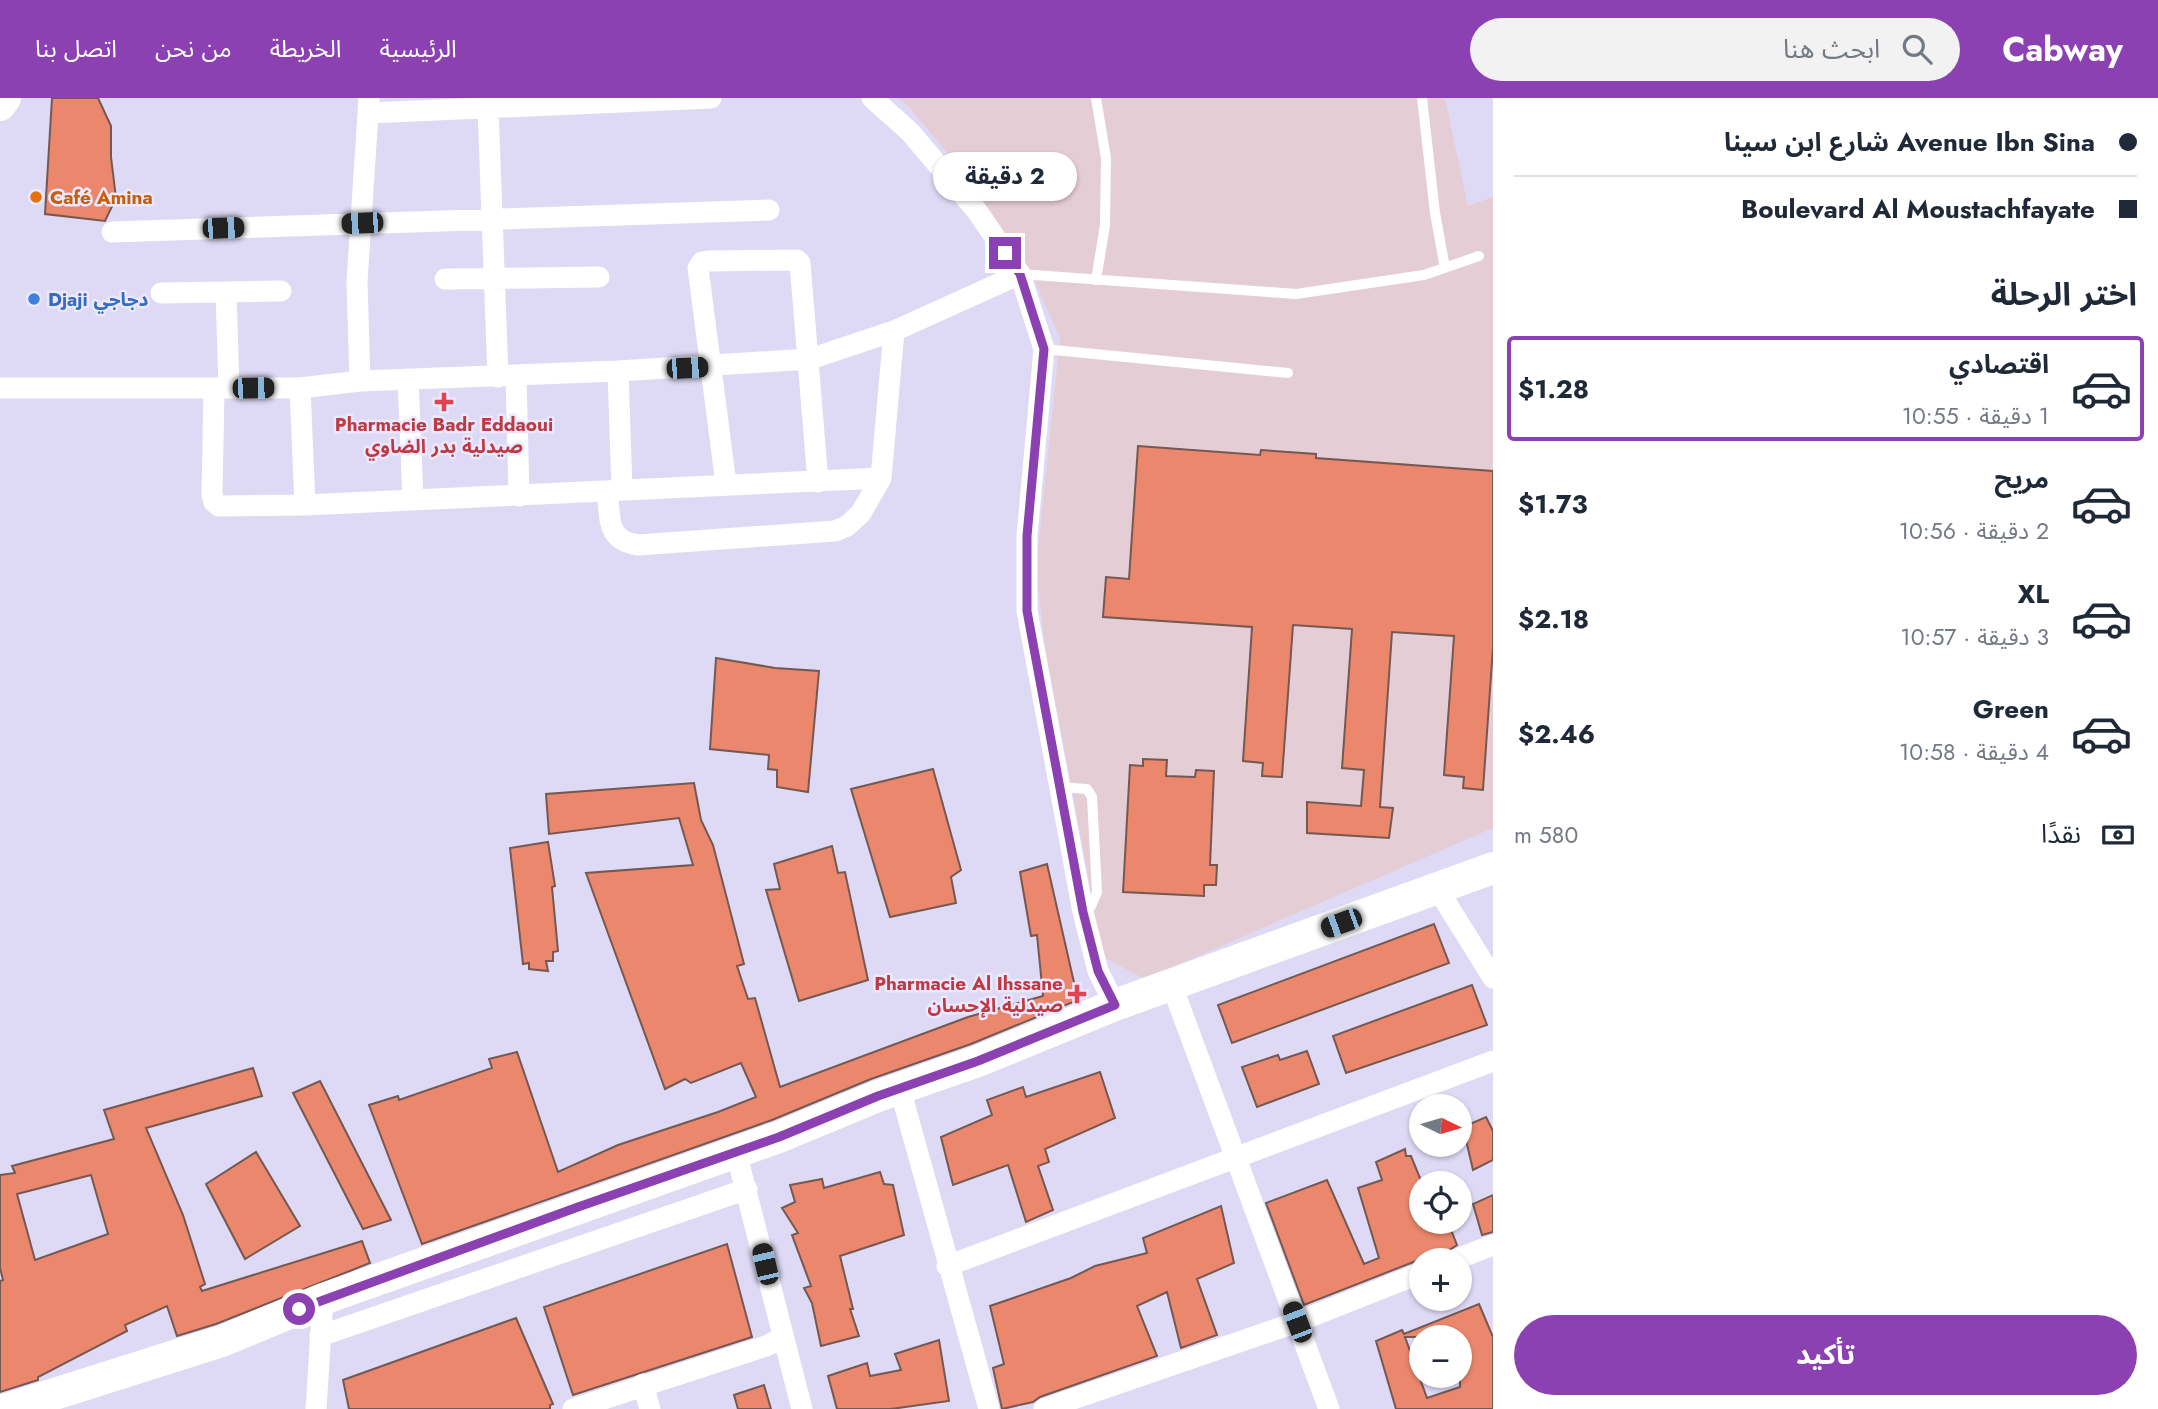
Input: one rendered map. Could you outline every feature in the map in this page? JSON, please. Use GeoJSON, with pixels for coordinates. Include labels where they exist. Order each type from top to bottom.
{"type":"FeatureCollection","features":[{"type":"Feature","properties":{"kind":"street"},"geometry":{"type":"LineString","coordinates":[[0,105],[5,98]]}},
{"type":"Feature","properties":{"kind":"street"},"geometry":{"type":"LineString","coordinates":[[360,382],[356,282],[370,105],[442,104],[488,108],[511,102],[711,98]]}},
{"type":"Feature","properties":{"kind":"street"},"geometry":{"type":"LineString","coordinates":[[872,98],[910,132],[977,211],[1020,274],[1044,349],[1028,524],[1027,611],[1083,912],[1098,971],[1115,1005]]}},
{"type":"Feature","properties":{"kind":"street"},"geometry":{"type":"LineString","coordinates":[[488,108],[496,279],[519,496]]}},
{"type":"Feature","properties":{"kind":"street"},"geometry":{"type":"LineString","coordinates":[[112,232],[769,210]]}},
{"type":"Feature","properties":{"kind":"street"},"geometry":{"type":"LineString","coordinates":[[726,484],[698,268],[702,261],[799,261],[810,359],[818,482]]}},
{"type":"Feature","properties":{"kind":"street"},"geometry":{"type":"LineString","coordinates":[[0,388],[300,388],[408,379],[507,377],[810,359],[894,331],[1020,274]]}},
{"type":"Feature","properties":{"kind":"street"},"geometry":{"type":"LineString","coordinates":[[445,279],[598,277]]}},
{"type":"Feature","properties":{"kind":"street"},"geometry":{"type":"LineString","coordinates":[[161,293],[281,291]]}},
{"type":"Feature","properties":{"kind":"street"},"geometry":{"type":"LineString","coordinates":[[226,292],[214,502],[226,507],[881,478]]}},
{"type":"Feature","properties":{"kind":"street"},"geometry":{"type":"LineString","coordinates":[[618,371],[615,491],[617,539],[623,543],[638,545],[835,531],[847,526],[861,513],[881,478],[894,331]]}},
{"type":"Feature","properties":{"kind":"street"},"geometry":{"type":"LineString","coordinates":[[408,379],[413,500]]}},
{"type":"Feature","properties":{"kind":"street"},"geometry":{"type":"LineString","coordinates":[[300,388],[305,505]]}},
{"type":"Feature","properties":{"kind":"street"},"geometry":{"type":"LineString","coordinates":[[20,1407],[222,1341],[323,1299],[736,1152],[978,1061],[1115,1005],[1493,868]]}},
{"type":"Feature","properties":{"kind":"street"},"geometry":{"type":"LineString","coordinates":[[1437,888],[1493,978]]}},
{"type":"Feature","properties":{"kind":"street"},"geometry":{"type":"LineString","coordinates":[[1172,986],[1234,1160],[1329,1409]]}},
{"type":"Feature","properties":{"kind":"street"},"geometry":{"type":"LineString","coordinates":[[947,1266],[1493,1061]]}},
{"type":"Feature","properties":{"kind":"street"},"geometry":{"type":"LineString","coordinates":[[900,1089],[947,1266],[989,1409]]}},
{"type":"Feature","properties":{"kind":"street"},"geometry":{"type":"LineString","coordinates":[[736,1152],[802,1409]]}},
{"type":"Feature","properties":{"kind":"street"},"geometry":{"type":"LineString","coordinates":[[320,1336],[747,1189]]}},
{"type":"Feature","properties":{"kind":"street"},"geometry":{"type":"LineString","coordinates":[[1472,1253],[1493,1245]]}},
{"type":"Feature","properties":{"kind":"street"},"geometry":{"type":"LineString","coordinates":[[1044,1409],[1297,1322],[1409,1278]]}},
{"type":"Feature","properties":{"kind":"street"},"geometry":{"type":"LineString","coordinates":[[316,1409],[323,1299]]}},
{"type":"Feature","properties":{"kind":"street"},"geometry":{"type":"LineString","coordinates":[[573,1409],[766,1346],[782,1338]]}},
{"type":"Feature","properties":{"kind":"street"},"geometry":{"type":"LineString","coordinates":[[643,1384],[650,1409]]}},
{"type":"Feature","properties":{"kind":"lane"},"geometry":{"type":"LineString","coordinates":[[1096,98],[1106,158],[1105,225],[1096,280]]}},
{"type":"Feature","properties":{"kind":"lane"},"geometry":{"type":"LineString","coordinates":[[1423,98],[1434,213],[1445,268]]}},
{"type":"Feature","properties":{"kind":"lane"},"geometry":{"type":"LineString","coordinates":[[1020,274],[1296,294],[1398,280],[1479,256]]}},
{"type":"Feature","properties":{"kind":"lane"},"geometry":{"type":"LineString","coordinates":[[1044,349],[1288,373]]}},
{"type":"Feature","properties":{"kind":"lane"},"geometry":{"type":"LineString","coordinates":[[1058,786],[1087,789],[1092,797],[1097,892],[1091,906],[1083,912]]}},
{"type":"Feature","properties":{"kind":"shaded area"},"geometry":{"type":"Polygon","coordinates":[[[898,98],[1445,98],[1468,206],[1493,197],[1493,828],[1145,979],[1103,957],[1045,646],[1036,569],[1060,338],[1029,268],[945,150],[909,107],[898,98]]]}},
{"type":"Feature","properties":{"kind":"building"},"geometry":{"type":"Polygon","coordinates":[[[52,98],[98,98],[111,126],[111,157],[116,198],[105,221],[45,214],[52,98]]]}},
{"type":"Feature","properties":{"kind":"building"},"geometry":{"type":"Polygon","coordinates":[[[1138,446],[1260,455],[1261,450],[1316,454],[1316,458],[1493,471],[1493,647],[1483,790],[1463,788],[1464,777],[1444,775],[1454,636],[1392,632],[1380,807],[1393,808],[1389,838],[1307,833],[1307,802],[1361,806],[1364,770],[1342,768],[1352,629],[1293,625],[1282,777],[1262,776],[1263,763],[1243,761],[1252,627],[1103,617],[1106,577],[1129,579],[1138,446]]]}},
{"type":"Feature","properties":{"kind":"building"},"geometry":{"type":"Polygon","coordinates":[[[716,658],[775,668],[819,671],[808,792],[777,787],[777,770],[768,769],[769,755],[710,749],[716,658]]]}},
{"type":"Feature","properties":{"kind":"building"},"geometry":{"type":"Polygon","coordinates":[[[1143,759],[1167,760],[1166,776],[1195,777],[1196,770],[1214,771],[1210,865],[1217,865],[1216,885],[1204,885],[1204,896],[1123,892],[1130,765],[1143,766],[1143,759]]]}},
{"type":"Feature","properties":{"kind":"building"},"geometry":{"type":"Polygon","coordinates":[[[933,769],[961,870],[951,877],[956,903],[890,917],[851,789],[933,769]]]}},
{"type":"Feature","properties":{"kind":"building"},"geometry":{"type":"Polygon","coordinates":[[[694,783],[701,820],[713,845],[744,964],[737,966],[748,999],[755,998],[780,1087],[968,1017],[1043,996],[1037,935],[1031,936],[1020,872],[1047,864],[1078,1000],[772,1120],[422,1244],[369,1105],[398,1096],[399,1100],[492,1068],[489,1059],[517,1052],[558,1172],[618,1145],[756,1097],[741,1063],[691,1083],[685,1079],[665,1089],[586,873],[693,865],[679,818],[549,834],[546,794],[694,783]]]}},
{"type":"Feature","properties":{"kind":"building"},"geometry":{"type":"Polygon","coordinates":[[[548,842],[555,886],[552,887],[558,951],[553,952],[553,961],[546,961],[548,971],[529,969],[529,963],[523,964],[510,848],[548,842]]]}},
{"type":"Feature","properties":{"kind":"building"},"geometry":{"type":"Polygon","coordinates":[[[832,846],[838,873],[845,872],[868,980],[799,1001],[766,890],[780,889],[774,864],[832,846]]]}},
{"type":"Feature","properties":{"kind":"building"},"geometry":{"type":"Polygon","coordinates":[[[1434,924],[1449,963],[1232,1043],[1218,1005],[1434,924]]]}},
{"type":"Feature","properties":{"kind":"building"},"geometry":{"type":"Polygon","coordinates":[[[1472,985],[1487,1025],[1346,1073],[1333,1036],[1472,985]]]}},
{"type":"Feature","properties":{"kind":"building"},"geometry":{"type":"Polygon","coordinates":[[[1307,1051],[1319,1084],[1257,1107],[1242,1067],[1278,1055],[1280,1060],[1307,1051]]]}},
{"type":"Feature","properties":{"kind":"building"},"geometry":{"type":"Polygon","coordinates":[[[253,1068],[262,1096],[146,1128],[183,1215],[205,1284],[200,1287],[202,1291],[362,1241],[370,1263],[216,1324],[177,1336],[167,1306],[125,1325],[127,1331],[38,1377],[38,1380],[0,1392],[0,1281],[3,1280],[0,1268],[0,1175],[15,1173],[12,1166],[114,1139],[104,1110],[253,1068]],[[91,1175],[17,1194],[35,1260],[108,1234],[91,1175]]]}},
{"type":"Feature","properties":{"kind":"building"},"geometry":{"type":"Polygon","coordinates":[[[1100,1072],[1115,1118],[1045,1149],[1049,1162],[1038,1166],[1053,1210],[1026,1222],[1008,1165],[953,1185],[941,1137],[992,1115],[987,1100],[1023,1087],[1026,1097],[1100,1072]]]}},
{"type":"Feature","properties":{"kind":"building"},"geometry":{"type":"Polygon","coordinates":[[[320,1081],[391,1220],[363,1229],[293,1093],[320,1081]]]}},
{"type":"Feature","properties":{"kind":"building"},"geometry":{"type":"Polygon","coordinates":[[[1486,1117],[1493,1131],[1493,1160],[1473,1170],[1470,1157],[1472,1123],[1486,1117]]]}},
{"type":"Feature","properties":{"kind":"building"},"geometry":{"type":"Polygon","coordinates":[[[1405,1149],[1406,1156],[1411,1157],[1417,1171],[1409,1171],[1409,1234],[1453,1234],[1457,1245],[1452,1248],[1409,1248],[1409,1264],[1304,1305],[1266,1203],[1327,1180],[1364,1264],[1379,1258],[1358,1188],[1382,1180],[1376,1162],[1405,1149]]]}},
{"type":"Feature","properties":{"kind":"building"},"geometry":{"type":"Polygon","coordinates":[[[256,1152],[300,1226],[245,1259],[206,1184],[256,1152]]]}},
{"type":"Feature","properties":{"kind":"building"},"geometry":{"type":"Polygon","coordinates":[[[880,1172],[884,1184],[893,1185],[904,1235],[840,1256],[853,1309],[850,1309],[859,1336],[821,1346],[812,1303],[804,1288],[811,1286],[792,1235],[798,1233],[782,1208],[795,1202],[790,1185],[822,1179],[824,1188],[880,1172]]]}},
{"type":"Feature","properties":{"kind":"building"},"geometry":{"type":"Polygon","coordinates":[[[1493,1195],[1493,1232],[1482,1235],[1473,1204],[1493,1195]]]}},
{"type":"Feature","properties":{"kind":"building"},"geometry":{"type":"Polygon","coordinates":[[[1221,1206],[1234,1263],[1197,1279],[1217,1335],[1181,1348],[1167,1292],[1137,1306],[1157,1356],[1040,1397],[1033,1402],[1002,1409],[993,1368],[1004,1364],[990,1306],[1071,1278],[1095,1266],[1147,1253],[1143,1238],[1221,1206]]]}},
{"type":"Feature","properties":{"kind":"building"},"geometry":{"type":"Polygon","coordinates":[[[727,1244],[752,1337],[573,1395],[544,1307],[727,1244]]]}},
{"type":"Feature","properties":{"kind":"building"},"geometry":{"type":"Polygon","coordinates":[[[1479,1304],[1493,1337],[1493,1409],[1396,1409],[1376,1341],[1402,1330],[1404,1334],[1409,1332],[1409,1337],[1405,1337],[1409,1348],[1409,1388],[1423,1388],[1427,1398],[1457,1388],[1472,1388],[1472,1325],[1426,1325],[1462,1311],[1472,1311],[1472,1307],[1479,1304]]]}},
{"type":"Feature","properties":{"kind":"building"},"geometry":{"type":"Polygon","coordinates":[[[516,1318],[553,1404],[550,1409],[349,1409],[343,1380],[516,1318]]]}},
{"type":"Feature","properties":{"kind":"building"},"geometry":{"type":"Polygon","coordinates":[[[939,1340],[949,1401],[891,1409],[837,1409],[828,1376],[867,1363],[870,1376],[901,1370],[895,1354],[939,1340]]]}},
{"type":"Feature","properties":{"kind":"building"},"geometry":{"type":"Polygon","coordinates":[[[764,1385],[771,1409],[738,1409],[734,1395],[764,1385]]]}},
{"type":"Feature","properties":{"kind":"place","name":"Café Amina"},"geometry":{"type":"Point","coordinates":[36,197]}},
{"type":"Feature","properties":{"kind":"place","name":"Djaji دجاجي"},"geometry":{"type":"Point","coordinates":[34,299]}},
{"type":"Feature","properties":{"kind":"place","name":"Pharmacie Badr Eddaoui صيدلية بدر الضاوي"},"geometry":{"type":"Point","coordinates":[444,402]}},
{"type":"Feature","properties":{"kind":"place","name":"Pharmacie Al Ihssane صيدلية الإحسان"},"geometry":{"type":"Point","coordinates":[1077,994]}},
{"type":"Feature","properties":{"kind":"route"},"geometry":{"type":"LineString","coordinates":[[299,1309],[779,1137],[829,1115],[978,1061],[1115,1005],[1098,971],[1083,912],[1027,611],[1027,536],[1044,349],[1020,274],[1005,253]]}}]}
